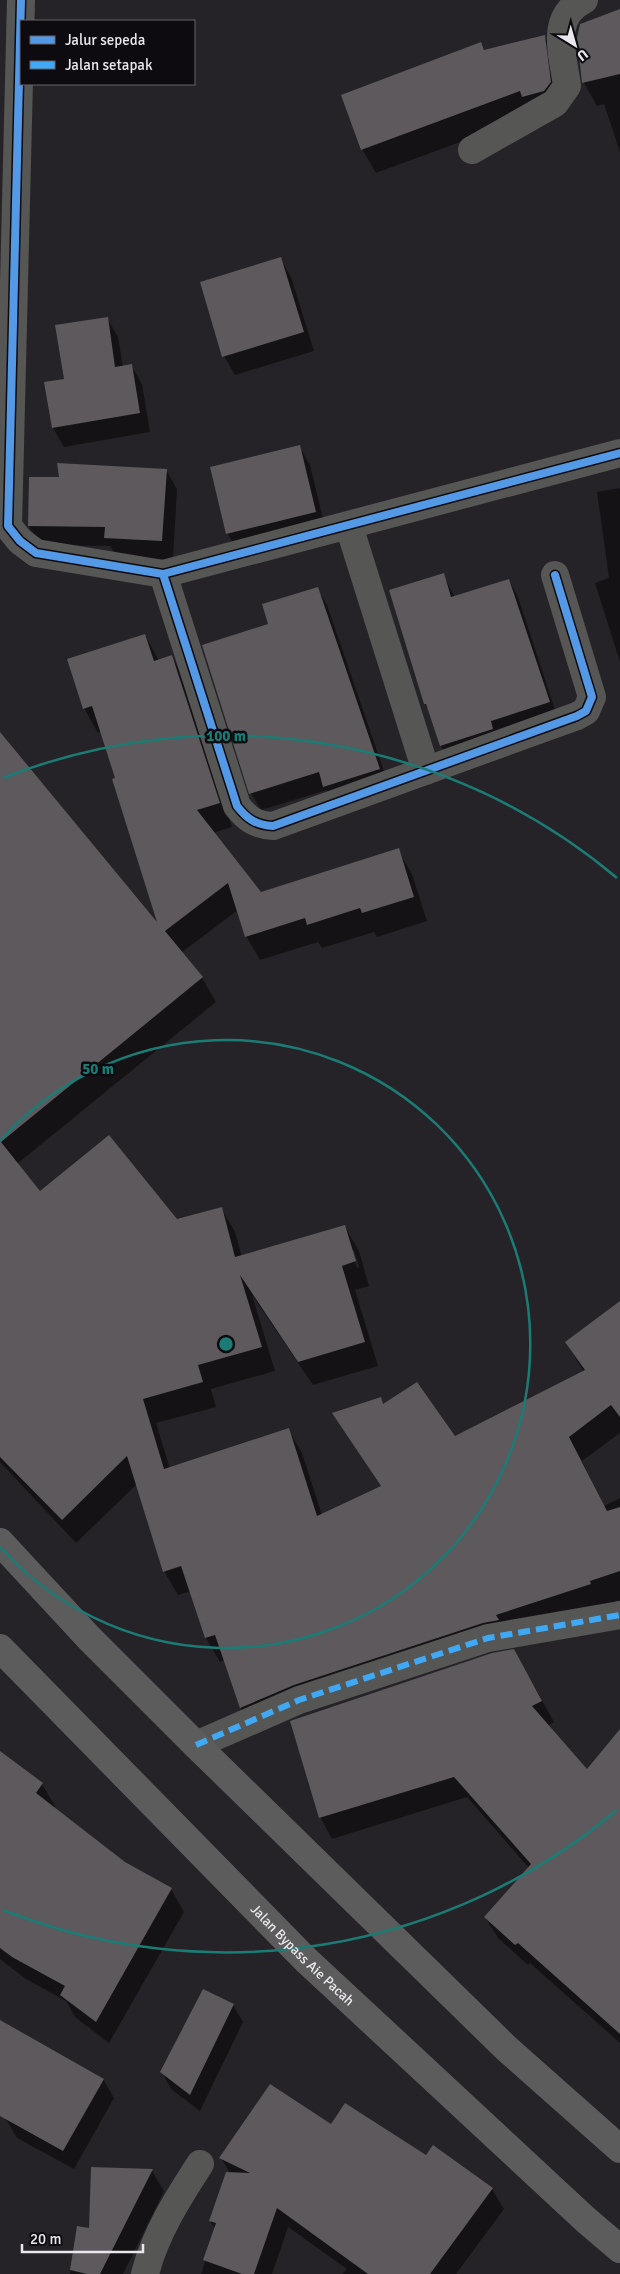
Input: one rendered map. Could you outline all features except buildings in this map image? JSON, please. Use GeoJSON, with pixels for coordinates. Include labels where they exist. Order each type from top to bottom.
{"type":"FeatureCollection","features":[{"type":"Feature","properties":{"kind":"highway"},"geometry":{"type":"LineString","coordinates":[[0,1542],[89,1638],[196,1745],[506,2048],[620,2150]]}},
{"type":"Feature","properties":{"kind":"highway","name":"Jalan Bypass Aie Pacah"},"geometry":{"type":"LineString","coordinates":[[0,1648],[305,1958],[586,2220],[620,2249]]}},
{"type":"Feature","properties":{"kind":"street"},"geometry":{"type":"LineString","coordinates":[[21,0],[21,20]]}},
{"type":"Feature","properties":{"kind":"street"},"geometry":{"type":"LineString","coordinates":[[472,150],[555,104],[567,86],[560,24],[575,4],[584,0]]}},
{"type":"Feature","properties":{"kind":"street"},"geometry":{"type":"LineString","coordinates":[[20,40],[8,526],[20,542],[36,553],[163,574],[620,453]]}},
{"type":"Feature","properties":{"kind":"street"},"geometry":{"type":"LineString","coordinates":[[349,526],[426,770]]}},
{"type":"Feature","properties":{"kind":"street"},"geometry":{"type":"LineString","coordinates":[[163,574],[237,806],[245,816],[260,825],[272,826],[577,716],[586,711],[592,696],[556,575]]}},
{"type":"Feature","properties":{"kind":"street"},"geometry":{"type":"LineString","coordinates":[[196,1745],[299,1700],[488,1638],[620,1615]]}},
{"type":"Feature","properties":{"kind":"street"},"geometry":{"type":"LineString","coordinates":[[145,2274],[148,2262],[173,2206],[200,2164]]}},
{"type":"Feature","properties":{"kind":"marked path"},"geometry":{"type":"LineString","coordinates":[[196,1745],[299,1700],[488,1638],[620,1615]]}},
{"type":"Feature","properties":{"kind":"cycle path"},"geometry":{"type":"LineString","coordinates":[[21,0],[21,20]]}},
{"type":"Feature","properties":{"kind":"cycle path"},"geometry":{"type":"LineString","coordinates":[[20,40],[8,526],[20,541],[36,553],[163,574],[620,453]]}},
{"type":"Feature","properties":{"kind":"cycle path"},"geometry":{"type":"LineString","coordinates":[[163,574],[237,806],[252,820],[273,826],[577,716],[586,711],[592,697],[555,575]]}}]}
